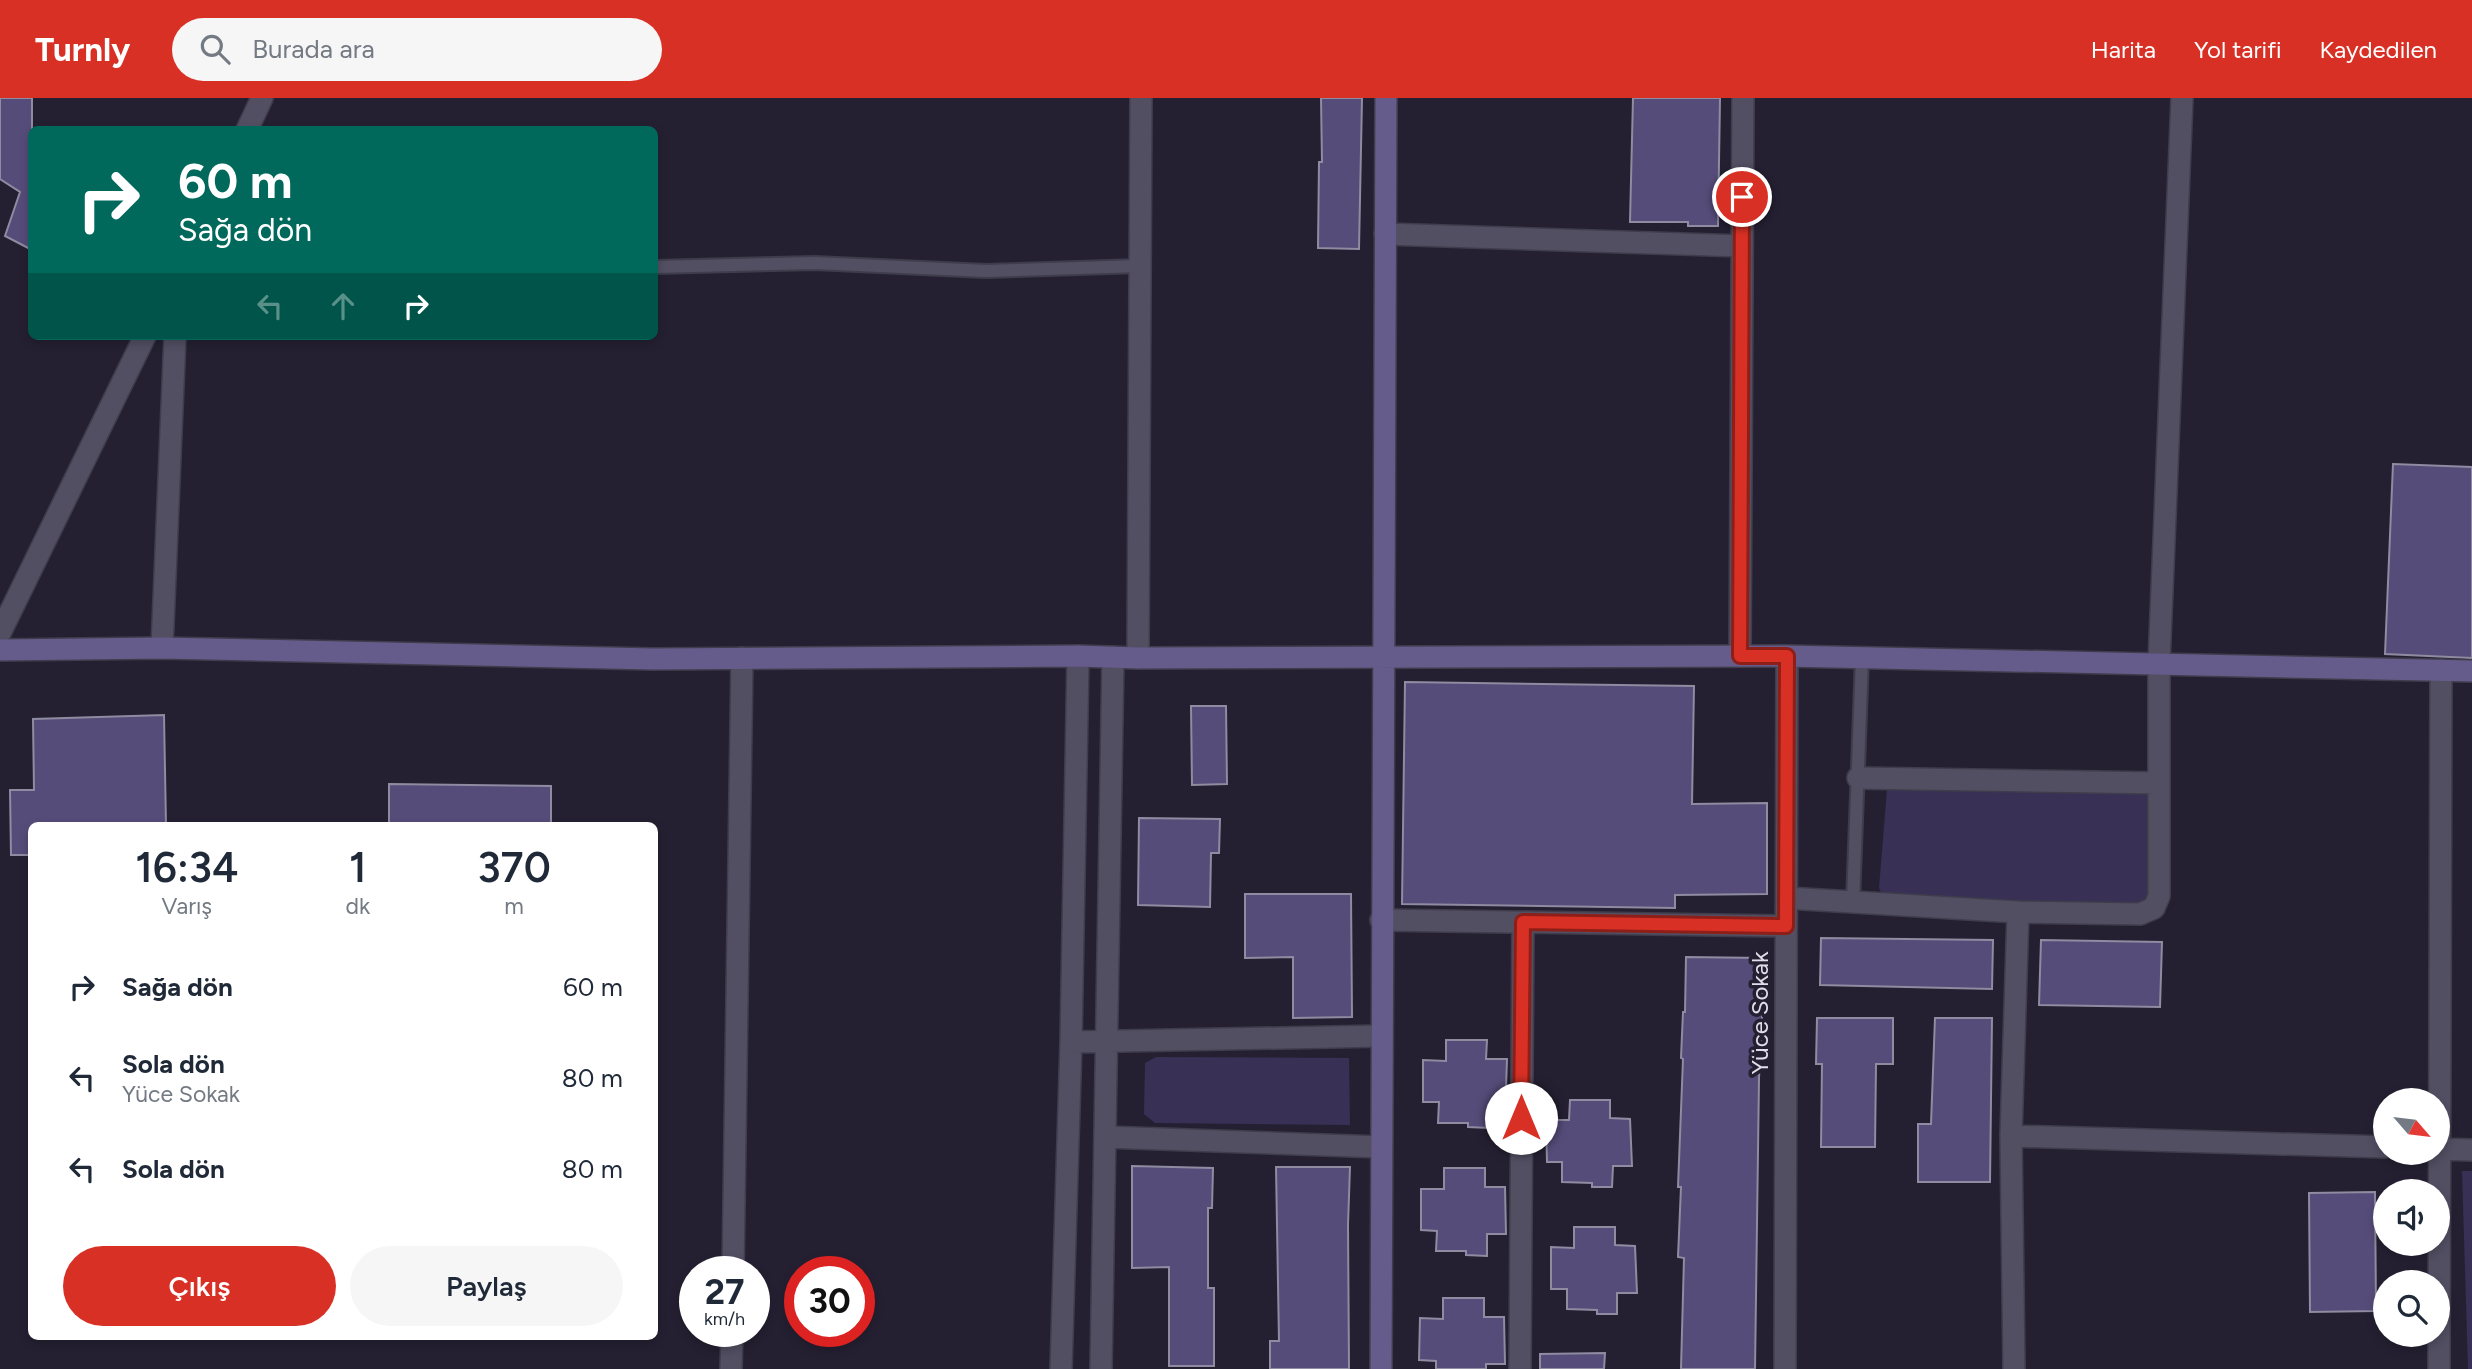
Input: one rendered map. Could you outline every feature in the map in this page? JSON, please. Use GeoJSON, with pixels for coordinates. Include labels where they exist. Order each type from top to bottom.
{"type":"FeatureCollection","features":[{"type":"Feature","properties":{"kind":"street"},"geometry":{"type":"LineString","coordinates":[[249,126],[262,98]]}},
{"type":"Feature","properties":{"kind":"street"},"geometry":{"type":"LineString","coordinates":[[1138,658],[1141,98]]}},
{"type":"Feature","properties":{"kind":"street"},"geometry":{"type":"LineString","coordinates":[[1381,1369],[1385,98]]}},
{"type":"Feature","properties":{"kind":"street"},"geometry":{"type":"LineString","coordinates":[[1740,656],[1743,98]]}},
{"type":"Feature","properties":{"kind":"street"},"geometry":{"type":"LineString","coordinates":[[1787,898],[2018,912],[2140,914],[2154,908],[2160,896],[2160,664],[2182,98]]}},
{"type":"Feature","properties":{"kind":"street"},"geometry":{"type":"LineString","coordinates":[[1385,234],[1742,246]]}},
{"type":"Feature","properties":{"kind":"street"},"geometry":{"type":"LineString","coordinates":[[0,633],[143,340]]}},
{"type":"Feature","properties":{"kind":"street"},"geometry":{"type":"LineString","coordinates":[[162,648],[175,340]]}},
{"type":"Feature","properties":{"kind":"street"},"geometry":{"type":"LineString","coordinates":[[0,650],[162,648],[653,659],[1787,656],[2472,671]]}},
{"type":"Feature","properties":{"kind":"street"},"geometry":{"type":"LineString","coordinates":[[1061,1369],[1071,1042],[1078,656]]}},
{"type":"Feature","properties":{"kind":"street","name":"Yüce Sokak"},"geometry":{"type":"LineString","coordinates":[[1785,1369],[1787,656]]}},
{"type":"Feature","properties":{"kind":"street"},"geometry":{"type":"LineString","coordinates":[[1101,1369],[1113,657]]}},
{"type":"Feature","properties":{"kind":"street"},"geometry":{"type":"LineString","coordinates":[[733,1256],[742,658]]}},
{"type":"Feature","properties":{"kind":"street"},"geometry":{"type":"LineString","coordinates":[[2439,1088],[2441,670]]}},
{"type":"Feature","properties":{"kind":"street"},"geometry":{"type":"LineString","coordinates":[[1858,778],[2159,783]]}},
{"type":"Feature","properties":{"kind":"street"},"geometry":{"type":"LineString","coordinates":[[2014,1369],[2011,1136],[2018,912]]}},
{"type":"Feature","properties":{"kind":"street"},"geometry":{"type":"LineString","coordinates":[[1381,920],[1786,926]]}},
{"type":"Feature","properties":{"kind":"street"},"geometry":{"type":"LineString","coordinates":[[1520,1369],[1523,922]]}},
{"type":"Feature","properties":{"kind":"street"},"geometry":{"type":"LineString","coordinates":[[1071,1042],[1381,1036]]}},
{"type":"Feature","properties":{"kind":"street"},"geometry":{"type":"LineString","coordinates":[[2011,1136],[2373,1147]]}},
{"type":"Feature","properties":{"kind":"street"},"geometry":{"type":"LineString","coordinates":[[1105,1138],[1380,1147]]}},
{"type":"Feature","properties":{"kind":"street"},"geometry":{"type":"LineString","coordinates":[[2450,1149],[2472,1150]]}},
{"type":"Feature","properties":{"kind":"street"},"geometry":{"type":"LineString","coordinates":[[2438,1369],[2439,1166]]}},
{"type":"Feature","properties":{"kind":"street"},"geometry":{"type":"LineString","coordinates":[[731,1369],[732,1347]]}},
{"type":"Feature","properties":{"kind":"lane"},"geometry":{"type":"LineString","coordinates":[[658,267],[815,263],[986,271],[1140,266]]}},
{"type":"Feature","properties":{"kind":"lane"},"geometry":{"type":"LineString","coordinates":[[1853,902],[1862,658]]}},
{"type":"Feature","properties":{"kind":"shaded area"},"geometry":{"type":"Polygon","coordinates":[[[1887,789],[2148,794],[2154,801],[2151,896],[2147,904],[1884,898],[1879,888],[1887,789]]]}},
{"type":"Feature","properties":{"kind":"shaded area"},"geometry":{"type":"Polygon","coordinates":[[[1156,1057],[1349,1058],[1350,1125],[1155,1123],[1144,1114],[1145,1063],[1156,1057]]]}},
{"type":"Feature","properties":{"kind":"shaded area"},"geometry":{"type":"Polygon","coordinates":[[[2462,1171],[2472,1171],[2472,1369],[2468,1369],[2462,1171]]]}},
{"type":"Feature","properties":{"kind":"building"},"geometry":{"type":"Polygon","coordinates":[[[0,98],[32,98],[32,126],[28,126],[28,248],[5,236],[20,192],[0,179],[0,98]]]}},
{"type":"Feature","properties":{"kind":"building"},"geometry":{"type":"Polygon","coordinates":[[[1321,98],[1362,98],[1359,249],[1318,248],[1319,162],[1322,162],[1321,98]]]}},
{"type":"Feature","properties":{"kind":"building"},"geometry":{"type":"Polygon","coordinates":[[[1633,98],[1720,98],[1718,226],[1688,226],[1688,222],[1630,222],[1633,98]]]}},
{"type":"Feature","properties":{"kind":"building"},"geometry":{"type":"Polygon","coordinates":[[[2393,464],[2472,467],[2472,658],[2385,654],[2393,464]]]}},
{"type":"Feature","properties":{"kind":"building"},"geometry":{"type":"Polygon","coordinates":[[[1405,682],[1694,686],[1692,804],[1767,803],[1767,894],[1675,895],[1675,908],[1402,904],[1405,682]]]}},
{"type":"Feature","properties":{"kind":"building"},"geometry":{"type":"Polygon","coordinates":[[[1191,706],[1226,706],[1227,784],[1192,785],[1191,706]]]}},
{"type":"Feature","properties":{"kind":"building"},"geometry":{"type":"Polygon","coordinates":[[[164,715],[166,822],[28,822],[28,855],[11,855],[10,790],[34,790],[33,719],[164,715]]]}},
{"type":"Feature","properties":{"kind":"building"},"geometry":{"type":"Polygon","coordinates":[[[389,784],[551,786],[551,822],[389,822],[389,784]]]}},
{"type":"Feature","properties":{"kind":"building"},"geometry":{"type":"Polygon","coordinates":[[[1139,818],[1220,819],[1219,853],[1211,853],[1210,907],[1138,905],[1139,818]]]}},
{"type":"Feature","properties":{"kind":"building"},"geometry":{"type":"Polygon","coordinates":[[[1245,894],[1351,894],[1352,1017],[1293,1018],[1293,957],[1245,958],[1245,894]]]}},
{"type":"Feature","properties":{"kind":"building"},"geometry":{"type":"Polygon","coordinates":[[[1821,938],[1993,940],[1992,989],[1820,985],[1821,938]]]}},
{"type":"Feature","properties":{"kind":"building"},"geometry":{"type":"Polygon","coordinates":[[[2041,940],[2162,942],[2160,1007],[2039,1005],[2041,940]]]}},
{"type":"Feature","properties":{"kind":"building"},"geometry":{"type":"Polygon","coordinates":[[[1686,957],[1765,958],[1759,1078],[1755,1369],[1681,1369],[1684,1258],[1678,1257],[1681,1187],[1678,1187],[1686,957]]]}},
{"type":"Feature","properties":{"kind":"building"},"geometry":{"type":"Polygon","coordinates":[[[1817,1018],[1893,1018],[1893,1064],[1876,1064],[1875,1147],[1821,1147],[1822,1064],[1816,1064],[1817,1018]]]}},
{"type":"Feature","properties":{"kind":"building"},"geometry":{"type":"Polygon","coordinates":[[[1935,1018],[1992,1018],[1990,1182],[1918,1182],[1918,1124],[1931,1124],[1935,1018]]]}},
{"type":"Feature","properties":{"kind":"building"},"geometry":{"type":"Polygon","coordinates":[[[1446,1040],[1487,1040],[1486,1059],[1507,1059],[1508,1106],[1489,1106],[1489,1128],[1468,1127],[1468,1123],[1438,1123],[1439,1102],[1423,1102],[1423,1060],[1446,1061],[1446,1040]]]}},
{"type":"Feature","properties":{"kind":"building"},"geometry":{"type":"Polygon","coordinates":[[[1570,1100],[1610,1100],[1610,1118],[1630,1119],[1632,1166],[1613,1166],[1612,1187],[1562,1182],[1562,1162],[1547,1162],[1546,1120],[1569,1120],[1570,1100]]]}},
{"type":"Feature","properties":{"kind":"building"},"geometry":{"type":"Polygon","coordinates":[[[1132,1166],[1213,1168],[1212,1208],[1208,1208],[1208,1288],[1214,1288],[1214,1366],[1169,1366],[1169,1267],[1132,1268],[1132,1166]]]}},
{"type":"Feature","properties":{"kind":"building"},"geometry":{"type":"Polygon","coordinates":[[[1276,1167],[1350,1167],[1349,1369],[1270,1369],[1270,1341],[1279,1341],[1276,1167]]]}},
{"type":"Feature","properties":{"kind":"building"},"geometry":{"type":"Polygon","coordinates":[[[1444,1168],[1485,1168],[1485,1187],[1505,1187],[1506,1234],[1487,1234],[1487,1256],[1466,1255],[1466,1251],[1436,1251],[1437,1231],[1421,1230],[1421,1189],[1444,1189],[1444,1168]]]}},
{"type":"Feature","properties":{"kind":"building"},"geometry":{"type":"Polygon","coordinates":[[[2373,1192],[2373,1256],[2376,1256],[2376,1270],[2373,1270],[2373,1311],[2310,1312],[2309,1193],[2373,1192]]]}},
{"type":"Feature","properties":{"kind":"building"},"geometry":{"type":"Polygon","coordinates":[[[1574,1227],[1615,1227],[1615,1245],[1635,1246],[1637,1293],[1617,1293],[1617,1314],[1567,1309],[1567,1289],[1551,1289],[1551,1247],[1574,1248],[1574,1227]]]}},
{"type":"Feature","properties":{"kind":"building"},"geometry":{"type":"Polygon","coordinates":[[[1443,1298],[1484,1298],[1484,1317],[1504,1317],[1505,1364],[1486,1364],[1486,1369],[1436,1369],[1436,1361],[1419,1360],[1420,1318],[1443,1319],[1443,1298]]]}},
{"type":"Feature","properties":{"kind":"building"},"geometry":{"type":"Polygon","coordinates":[[[1605,1353],[1604,1369],[1540,1369],[1540,1354],[1605,1353]]]}},
{"type":"Feature","properties":{"kind":"route"},"geometry":{"type":"LineString","coordinates":[[1521,1118],[1523,922],[1786,926],[1787,656],[1740,656],[1742,197]]}}]}
